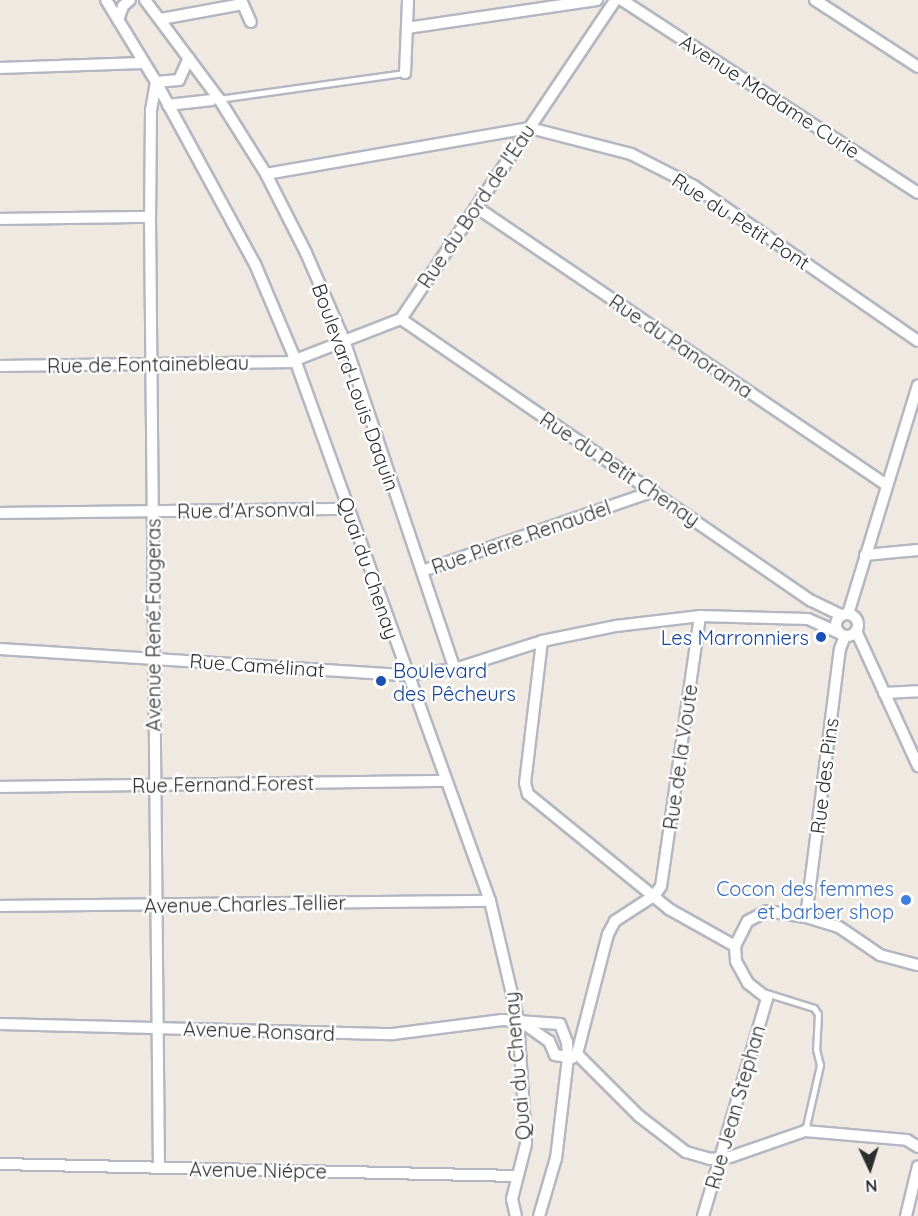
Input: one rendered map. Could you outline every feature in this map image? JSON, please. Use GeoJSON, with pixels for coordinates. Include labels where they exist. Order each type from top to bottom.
{"type":"FeatureCollection","features":[{"type":"Feature","properties":{"kind":"street"},"geometry":{"type":"LineString","coordinates":[[106,0],[118,21]]}},
{"type":"Feature","properties":{"kind":"street"},"geometry":{"type":"LineString","coordinates":[[118,21],[123,6],[130,0]]}},
{"type":"Feature","properties":{"kind":"street","name":"Boulevard Louis Daquin"},"geometry":{"type":"LineString","coordinates":[[145,0],[189,58],[266,174],[344,340],[454,669]]}},
{"type":"Feature","properties":{"kind":"street"},"geometry":{"type":"LineString","coordinates":[[405,73],[408,0]]}},
{"type":"Feature","properties":{"kind":"street"},"geometry":{"type":"LineString","coordinates":[[407,28],[597,0]]}},
{"type":"Feature","properties":{"kind":"street","name":"Rue du Bord de l'Eau"},"geometry":{"type":"LineString","coordinates":[[401,319],[615,0]]}},
{"type":"Feature","properties":{"kind":"street","name":"Avenue Madame Curie"},"geometry":{"type":"LineString","coordinates":[[622,0],[918,193]]}},
{"type":"Feature","properties":{"kind":"street"},"geometry":{"type":"LineString","coordinates":[[815,0],[918,67]]}},
{"type":"Feature","properties":{"kind":"street"},"geometry":{"type":"LineString","coordinates":[[161,19],[242,2],[251,22]]}},
{"type":"Feature","properties":{"kind":"street","name":"Quai du Chenay"},"geometry":{"type":"LineString","coordinates":[[118,21],[142,63],[156,82],[255,264],[296,360],[406,675],[490,901],[518,1019],[526,1144],[512,1199],[515,1215]]}},
{"type":"Feature","properties":{"kind":"street"},"geometry":{"type":"LineString","coordinates":[[156,82],[179,80],[189,58]]}},
{"type":"Feature","properties":{"kind":"street"},"geometry":{"type":"LineString","coordinates":[[0,68],[142,63]]}},
{"type":"Feature","properties":{"kind":"street","name":"Avenue René Faugeras"},"geometry":{"type":"LineString","coordinates":[[156,82],[151,110],[150,217],[159,1167]]}},
{"type":"Feature","properties":{"kind":"street"},"geometry":{"type":"LineString","coordinates":[[168,105],[216,99]]}},
{"type":"Feature","properties":{"kind":"street","name":"Rue du Petit Pont"},"geometry":{"type":"LineString","coordinates":[[266,174],[530,128],[631,154],[694,186],[918,341]]}},
{"type":"Feature","properties":{"kind":"street","name":"Rue du Panorama"},"geometry":{"type":"LineString","coordinates":[[476,207],[886,485]]}},
{"type":"Feature","properties":{"kind":"street"},"geometry":{"type":"LineString","coordinates":[[0,219],[150,217]]}},
{"type":"Feature","properties":{"kind":"street"},"geometry":{"type":"LineString","coordinates":[[296,360],[401,319]]}},
{"type":"Feature","properties":{"kind":"street","name":"Rue du Petit Chenay"},"geometry":{"type":"LineString","coordinates":[[401,319],[812,601],[844,614]]}},
{"type":"Feature","properties":{"kind":"street","name":"Rue de Fontainebleau"},"geometry":{"type":"LineString","coordinates":[[0,366],[296,360]]}},
{"type":"Feature","properties":{"kind":"street","name":"Rue des Pins"},"geometry":{"type":"LineString","coordinates":[[807,917],[840,650],[847,633],[836,624],[844,614],[865,555],[886,485],[915,408],[918,385]]}},
{"type":"Feature","properties":{"kind":"street","name":"Rue Pierre Renaudel"},"geometry":{"type":"LineString","coordinates":[[422,571],[654,491]]}},
{"type":"Feature","properties":{"kind":"street","name":"Rue d'Arsonval"},"geometry":{"type":"LineString","coordinates":[[0,513],[348,509]]}},
{"type":"Feature","properties":{"kind":"street"},"geometry":{"type":"LineString","coordinates":[[865,555],[918,550]]}},
{"type":"Feature","properties":{"kind":"street"},"geometry":{"type":"LineString","coordinates":[[812,601],[808,619],[847,633],[884,693],[918,766]]}},
{"type":"Feature","properties":{"kind":"street"},"geometry":{"type":"LineString","coordinates":[[844,614],[857,620],[847,633]]}},
{"type":"Feature","properties":{"kind":"street","name":"Rue Camélinat"},"geometry":{"type":"LineString","coordinates":[[0,649],[406,675],[454,669],[542,641],[616,627],[700,616],[808,619]]}},
{"type":"Feature","properties":{"kind":"street","name":"Rue de la Voute"},"geometry":{"type":"LineString","coordinates":[[655,896],[661,886],[700,616]]}},
{"type":"Feature","properties":{"kind":"street"},"geometry":{"type":"LineString","coordinates":[[542,641],[525,783],[528,794],[686,920],[735,946]]}},
{"type":"Feature","properties":{"kind":"street"},"geometry":{"type":"LineString","coordinates":[[884,693],[918,691]]}},
{"type":"Feature","properties":{"kind":"street","name":"Rue Fernand Forest"},"geometry":{"type":"LineString","coordinates":[[0,787],[446,781]]}},
{"type":"Feature","properties":{"kind":"street"},"geometry":{"type":"LineString","coordinates":[[655,896],[615,921],[577,1050],[582,1059],[639,1116],[686,1152],[719,1158],[755,1150],[805,1131],[907,1140],[918,1147]]}},
{"type":"Feature","properties":{"kind":"street","name":"Avenue Charles Tellier"},"geometry":{"type":"LineString","coordinates":[[0,906],[490,901]]}},
{"type":"Feature","properties":{"kind":"street"},"geometry":{"type":"LineString","coordinates":[[764,995],[742,973],[735,946],[748,921],[767,911],[807,917],[839,927],[880,955],[918,965]]}},
{"type":"Feature","properties":{"kind":"street","name":"Rue Jean Stephan"},"geometry":{"type":"LineString","coordinates":[[703,1216],[764,995]]}},
{"type":"Feature","properties":{"kind":"street","name":"Avenue Ronsard"},"geometry":{"type":"LineString","coordinates":[[0,1024],[393,1034],[518,1019],[580,1025],[587,1018]]}},
{"type":"Feature","properties":{"kind":"street"},"geometry":{"type":"LineString","coordinates":[[518,1019],[549,1041],[555,1055],[582,1059]]}},
{"type":"Feature","properties":{"kind":"street"},"geometry":{"type":"LineString","coordinates":[[539,1216],[556,1158],[568,1058],[567,1042],[560,1024]]}},
{"type":"Feature","properties":{"kind":"street","name":"Avenue Niépce"},"geometry":{"type":"LineString","coordinates":[[0,1164],[517,1176]]}},
{"type":"Feature","properties":{"kind":"street"},"geometry":{"type":"LineString","coordinates":[[906,1216],[918,1166]]}},
{"type":"Feature","properties":{"kind":"lane"},"geometry":{"type":"LineString","coordinates":[[216,99],[405,73]]}},
{"type":"Feature","properties":{"kind":"lane"},"geometry":{"type":"LineString","coordinates":[[764,995],[814,1008],[818,1014],[816,1049],[820,1065],[805,1131]]}},
{"type":"Feature","properties":{"kind":"place","name":"Les Marronniers"},"geometry":{"type":"Point","coordinates":[821,637]}},
{"type":"Feature","properties":{"kind":"place","name":"Boulevard des Pêcheurs"},"geometry":{"type":"Point","coordinates":[381,681]}},
{"type":"Feature","properties":{"kind":"place","name":"Cocon des femmes et barber shop"},"geometry":{"type":"Point","coordinates":[906,900]}}]}
